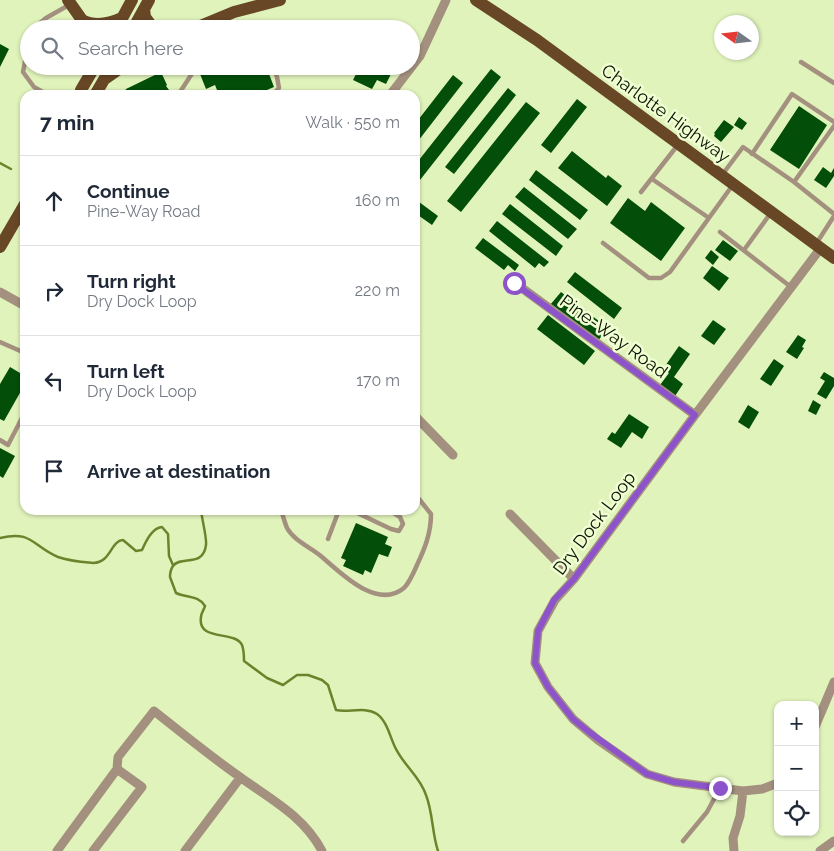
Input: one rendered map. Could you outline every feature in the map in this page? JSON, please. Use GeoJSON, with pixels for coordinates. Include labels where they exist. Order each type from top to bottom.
{"type":"FeatureCollection","features":[{"type":"Feature","properties":{"kind":"main road"},"geometry":{"type":"LineString","coordinates":[[121,20],[132,0]]}},
{"type":"Feature","properties":{"kind":"main road"},"geometry":{"type":"LineString","coordinates":[[215,20],[234,12],[280,0]]}},
{"type":"Feature","properties":{"kind":"main road","name":"Charlotte Highway"},"geometry":{"type":"LineString","coordinates":[[478,1],[537,40],[834,258]]}},
{"type":"Feature","properties":{"kind":"main road"},"geometry":{"type":"LineString","coordinates":[[69,2],[81,20]]}},
{"type":"Feature","properties":{"kind":"main road"},"geometry":{"type":"LineString","coordinates":[[138,20],[147,5]]}},
{"type":"Feature","properties":{"kind":"main road"},"geometry":{"type":"LineString","coordinates":[[147,5],[145,17],[147,20]]}},
{"type":"Feature","properties":{"kind":"main road"},"geometry":{"type":"LineString","coordinates":[[81,90],[89,75]]}},
{"type":"Feature","properties":{"kind":"main road"},"geometry":{"type":"LineString","coordinates":[[98,90],[106,75]]}},
{"type":"Feature","properties":{"kind":"main road"},"geometry":{"type":"LineString","coordinates":[[104,79],[110,75]]}},
{"type":"Feature","properties":{"kind":"main road"},"geometry":{"type":"LineString","coordinates":[[0,247],[20,213]]}},
{"type":"Feature","properties":{"kind":"street"},"geometry":{"type":"LineString","coordinates":[[420,56],[446,0]]}},
{"type":"Feature","properties":{"kind":"street"},"geometry":{"type":"LineString","coordinates":[[394,90],[405,75]]}},
{"type":"Feature","properties":{"kind":"street","name":"Dry Dock Loop"},"geometry":{"type":"LineString","coordinates":[[774,784],[762,789],[743,791],[674,782],[647,774],[573,719],[548,687],[535,663],[538,631],[554,600],[574,579],[791,287],[818,247]]}},
{"type":"Feature","properties":{"kind":"street","name":"Pine-Way Road"},"geometry":{"type":"LineString","coordinates":[[514,283],[695,415]]}},
{"type":"Feature","properties":{"kind":"street"},"geometry":{"type":"LineString","coordinates":[[0,292],[20,303]]}},
{"type":"Feature","properties":{"kind":"street"},"geometry":{"type":"LineString","coordinates":[[420,421],[453,455]]}},
{"type":"Feature","properties":{"kind":"street"},"geometry":{"type":"LineString","coordinates":[[510,514],[574,579]]}},
{"type":"Feature","properties":{"kind":"street"},"geometry":{"type":"LineString","coordinates":[[819,721],[830,704],[834,682]]}},
{"type":"Feature","properties":{"kind":"street"},"geometry":{"type":"LineString","coordinates":[[56,851],[117,769],[118,756],[154,711],[240,778],[294,815],[316,839],[322,851]]}},
{"type":"Feature","properties":{"kind":"street"},"geometry":{"type":"LineString","coordinates":[[93,851],[142,787],[117,769]]}},
{"type":"Feature","properties":{"kind":"street"},"geometry":{"type":"LineString","coordinates":[[185,851],[240,778]]}},
{"type":"Feature","properties":{"kind":"street"},"geometry":{"type":"LineString","coordinates":[[734,851],[733,838],[740,816],[743,791]]}},
{"type":"Feature","properties":{"kind":"street"},"geometry":{"type":"LineString","coordinates":[[820,851],[834,841]]}},
{"type":"Feature","properties":{"kind":"lane"},"geometry":{"type":"LineString","coordinates":[[44,20],[69,2]]}},
{"type":"Feature","properties":{"kind":"lane"},"geometry":{"type":"LineString","coordinates":[[801,62],[834,83]]}},
{"type":"Feature","properties":{"kind":"lane"},"geometry":{"type":"LineString","coordinates":[[26,75],[34,86],[40,90]]}},
{"type":"Feature","properties":{"kind":"lane"},"geometry":{"type":"LineString","coordinates":[[181,90],[191,75]]}},
{"type":"Feature","properties":{"kind":"lane"},"geometry":{"type":"LineString","coordinates":[[276,75],[279,88],[277,90]]}},
{"type":"Feature","properties":{"kind":"lane"},"geometry":{"type":"LineString","coordinates":[[752,154],[792,94],[834,122]]}},
{"type":"Feature","properties":{"kind":"lane"},"geometry":{"type":"LineString","coordinates":[[794,182],[834,126]]}},
{"type":"Feature","properties":{"kind":"lane"},"geometry":{"type":"LineString","coordinates":[[641,192],[679,144]]}},
{"type":"Feature","properties":{"kind":"lane"},"geometry":{"type":"LineString","coordinates":[[721,176],[743,147],[794,182],[834,215],[818,247]]}},
{"type":"Feature","properties":{"kind":"lane"},"geometry":{"type":"LineString","coordinates":[[652,179],[710,218]]}},
{"type":"Feature","properties":{"kind":"lane"},"geometry":{"type":"LineString","coordinates":[[603,243],[649,278],[660,278],[670,272],[733,184]]}},
{"type":"Feature","properties":{"kind":"lane"},"geometry":{"type":"LineString","coordinates":[[744,250],[771,213]]}},
{"type":"Feature","properties":{"kind":"lane"},"geometry":{"type":"LineString","coordinates":[[720,232],[791,287]]}},
{"type":"Feature","properties":{"kind":"lane"},"geometry":{"type":"LineString","coordinates":[[0,342],[20,352]]}},
{"type":"Feature","properties":{"kind":"lane"},"geometry":{"type":"LineString","coordinates":[[0,440],[8,444],[20,421]]}},
{"type":"Feature","properties":{"kind":"lane"},"geometry":{"type":"LineString","coordinates":[[283,515],[287,528],[292,534],[344,576],[367,591],[386,596],[404,588],[425,549],[431,530],[431,514],[420,500]]}},
{"type":"Feature","properties":{"kind":"lane"},"geometry":{"type":"LineString","coordinates":[[328,539],[337,515]]}},
{"type":"Feature","properties":{"kind":"lane"},"geometry":{"type":"LineString","coordinates":[[362,515],[399,531],[403,524],[397,515]]}},
{"type":"Feature","properties":{"kind":"lane"},"geometry":{"type":"LineString","coordinates":[[683,841],[712,805],[720,788]]}},
{"type":"Feature","properties":{"kind":"building"},"geometry":{"type":"Polygon","coordinates":[[[0,44],[9,49],[0,67],[0,44]]]}},
{"type":"Feature","properties":{"kind":"building"},"geometry":{"type":"Polygon","coordinates":[[[491,69],[501,77],[420,180],[420,159],[491,69]]]}},
{"type":"Feature","properties":{"kind":"building"},"geometry":{"type":"Polygon","coordinates":[[[155,75],[162,75],[169,90],[126,90],[155,75]]]}},
{"type":"Feature","properties":{"kind":"building"},"geometry":{"type":"Polygon","coordinates":[[[200,75],[269,75],[274,87],[267,90],[217,90],[215,85],[206,89],[200,75]]]}},
{"type":"Feature","properties":{"kind":"building"},"geometry":{"type":"Polygon","coordinates":[[[356,75],[390,75],[386,84],[377,80],[372,89],[353,80],[356,75]]]}},
{"type":"Feature","properties":{"kind":"building"},"geometry":{"type":"Polygon","coordinates":[[[453,75],[463,83],[420,139],[420,118],[453,75]]]}},
{"type":"Feature","properties":{"kind":"building"},"geometry":{"type":"Polygon","coordinates":[[[508,88],[516,95],[454,174],[445,167],[508,88]]]}},
{"type":"Feature","properties":{"kind":"building"},"geometry":{"type":"Polygon","coordinates":[[[577,99],[587,107],[551,153],[541,145],[577,99]]]}},
{"type":"Feature","properties":{"kind":"building"},"geometry":{"type":"Polygon","coordinates":[[[526,102],[540,113],[461,212],[447,201],[526,102]]]}},
{"type":"Feature","properties":{"kind":"building"},"geometry":{"type":"Polygon","coordinates":[[[799,106],[827,125],[799,169],[770,150],[799,106]]]}},
{"type":"Feature","properties":{"kind":"building"},"geometry":{"type":"Polygon","coordinates":[[[739,117],[747,123],[742,130],[734,125],[739,117]]]}},
{"type":"Feature","properties":{"kind":"building"},"geometry":{"type":"Polygon","coordinates":[[[724,120],[734,127],[721,142],[714,136],[714,133],[724,120]]]}},
{"type":"Feature","properties":{"kind":"building"},"geometry":{"type":"Polygon","coordinates":[[[572,151],[606,178],[608,175],[622,186],[607,206],[558,168],[572,151]]]}},
{"type":"Feature","properties":{"kind":"building"},"geometry":{"type":"Polygon","coordinates":[[[823,167],[831,173],[834,168],[834,176],[826,188],[814,180],[823,167]]]}},
{"type":"Feature","properties":{"kind":"building"},"geometry":{"type":"Polygon","coordinates":[[[536,170],[588,210],[580,220],[529,180],[536,170]]]}},
{"type":"Feature","properties":{"kind":"building"},"geometry":{"type":"Polygon","coordinates":[[[524,187],[577,229],[568,239],[515,197],[524,187]]]}},
{"type":"Feature","properties":{"kind":"building"},"geometry":{"type":"Polygon","coordinates":[[[628,198],[645,211],[651,202],[685,228],[661,261],[610,223],[628,198]]]}},
{"type":"Feature","properties":{"kind":"building"},"geometry":{"type":"Polygon","coordinates":[[[420,203],[438,216],[432,225],[420,217],[420,203]]]}},
{"type":"Feature","properties":{"kind":"building"},"geometry":{"type":"Polygon","coordinates":[[[510,204],[563,246],[556,256],[502,214],[510,204]]]}},
{"type":"Feature","properties":{"kind":"building"},"geometry":{"type":"Polygon","coordinates":[[[497,221],[549,262],[544,267],[539,263],[535,268],[489,231],[497,221]]]}},
{"type":"Feature","properties":{"kind":"building"},"geometry":{"type":"Polygon","coordinates":[[[483,238],[519,265],[515,271],[508,265],[504,270],[475,248],[483,238]]]}},
{"type":"Feature","properties":{"kind":"building"},"geometry":{"type":"Polygon","coordinates":[[[723,240],[738,251],[730,261],[715,250],[723,240]]]}},
{"type":"Feature","properties":{"kind":"building"},"geometry":{"type":"Polygon","coordinates":[[[711,250],[719,257],[713,265],[705,258],[711,250]]]}},
{"type":"Feature","properties":{"kind":"building"},"geometry":{"type":"Polygon","coordinates":[[[712,266],[729,278],[719,291],[703,278],[712,266]]]}},
{"type":"Feature","properties":{"kind":"building"},"geometry":{"type":"Polygon","coordinates":[[[575,272],[622,308],[614,319],[567,282],[575,272]]]}},
{"type":"Feature","properties":{"kind":"building"},"geometry":{"type":"Polygon","coordinates":[[[561,292],[608,328],[597,342],[550,305],[561,292]]]}},
{"type":"Feature","properties":{"kind":"building"},"geometry":{"type":"Polygon","coordinates":[[[548,315],[595,351],[584,365],[537,329],[548,315]]]}},
{"type":"Feature","properties":{"kind":"building"},"geometry":{"type":"Polygon","coordinates":[[[713,320],[726,329],[714,345],[701,336],[713,320]]]}},
{"type":"Feature","properties":{"kind":"building"},"geometry":{"type":"Polygon","coordinates":[[[798,335],[806,340],[802,347],[804,348],[797,359],[786,352],[798,335]]]}},
{"type":"Feature","properties":{"kind":"building"},"geometry":{"type":"Polygon","coordinates":[[[679,346],[690,354],[674,377],[683,384],[675,396],[660,385],[669,373],[663,369],[679,346]]]}},
{"type":"Feature","properties":{"kind":"building"},"geometry":{"type":"Polygon","coordinates":[[[774,359],[784,366],[771,386],[760,379],[774,359]]]}},
{"type":"Feature","properties":{"kind":"building"},"geometry":{"type":"Polygon","coordinates":[[[10,367],[20,373],[20,393],[4,421],[0,419],[0,384],[10,367]]]}},
{"type":"Feature","properties":{"kind":"building"},"geometry":{"type":"Polygon","coordinates":[[[824,372],[834,378],[834,386],[826,399],[817,394],[825,381],[820,378],[824,372]]]}},
{"type":"Feature","properties":{"kind":"building"},"geometry":{"type":"Polygon","coordinates":[[[813,400],[821,405],[816,415],[808,411],[813,400]]]}},
{"type":"Feature","properties":{"kind":"building"},"geometry":{"type":"Polygon","coordinates":[[[748,405],[759,412],[749,429],[738,422],[748,405]]]}},
{"type":"Feature","properties":{"kind":"building"},"geometry":{"type":"Polygon","coordinates":[[[629,414],[649,427],[642,439],[632,432],[621,448],[607,439],[612,432],[615,434],[629,414]]]}},
{"type":"Feature","properties":{"kind":"building"},"geometry":{"type":"Polygon","coordinates":[[[0,448],[15,456],[3,478],[0,476],[0,448]]]}},
{"type":"Feature","properties":{"kind":"building"},"geometry":{"type":"Polygon","coordinates":[[[356,523],[388,537],[385,544],[392,547],[388,557],[379,554],[371,573],[365,570],[363,575],[343,566],[346,560],[341,558],[356,523]]]}},
{"type":"Feature","properties":{"kind":"waterway"},"geometry":{"type":"LineString","coordinates":[[0,163],[11,169]]}},
{"type":"Feature","properties":{"kind":"waterway"},"geometry":{"type":"LineString","coordinates":[[202,515],[206,542],[204,552],[196,559],[181,561],[173,566],[170,577],[176,593],[196,598],[202,602],[205,606],[201,616],[201,625],[205,630],[238,641],[243,647],[244,661],[267,678],[283,685],[297,675],[308,675],[322,680],[328,685],[336,710],[367,710],[377,714],[386,725],[398,753],[423,788],[430,809],[438,851]]}},
{"type":"Feature","properties":{"kind":"waterway"},"geometry":{"type":"LineString","coordinates":[[0,538],[19,536],[31,540],[58,557],[93,563],[104,559],[119,541],[123,540],[136,551],[142,550],[152,532],[162,527],[168,534],[169,556],[173,565]]}},
{"type":"Feature","properties":{"kind":"route"},"geometry":{"type":"LineString","coordinates":[[514,283],[695,415],[574,579],[554,600],[538,631],[535,663],[548,687],[573,719],[598,740],[647,774],[674,782],[720,788]]}}]}
